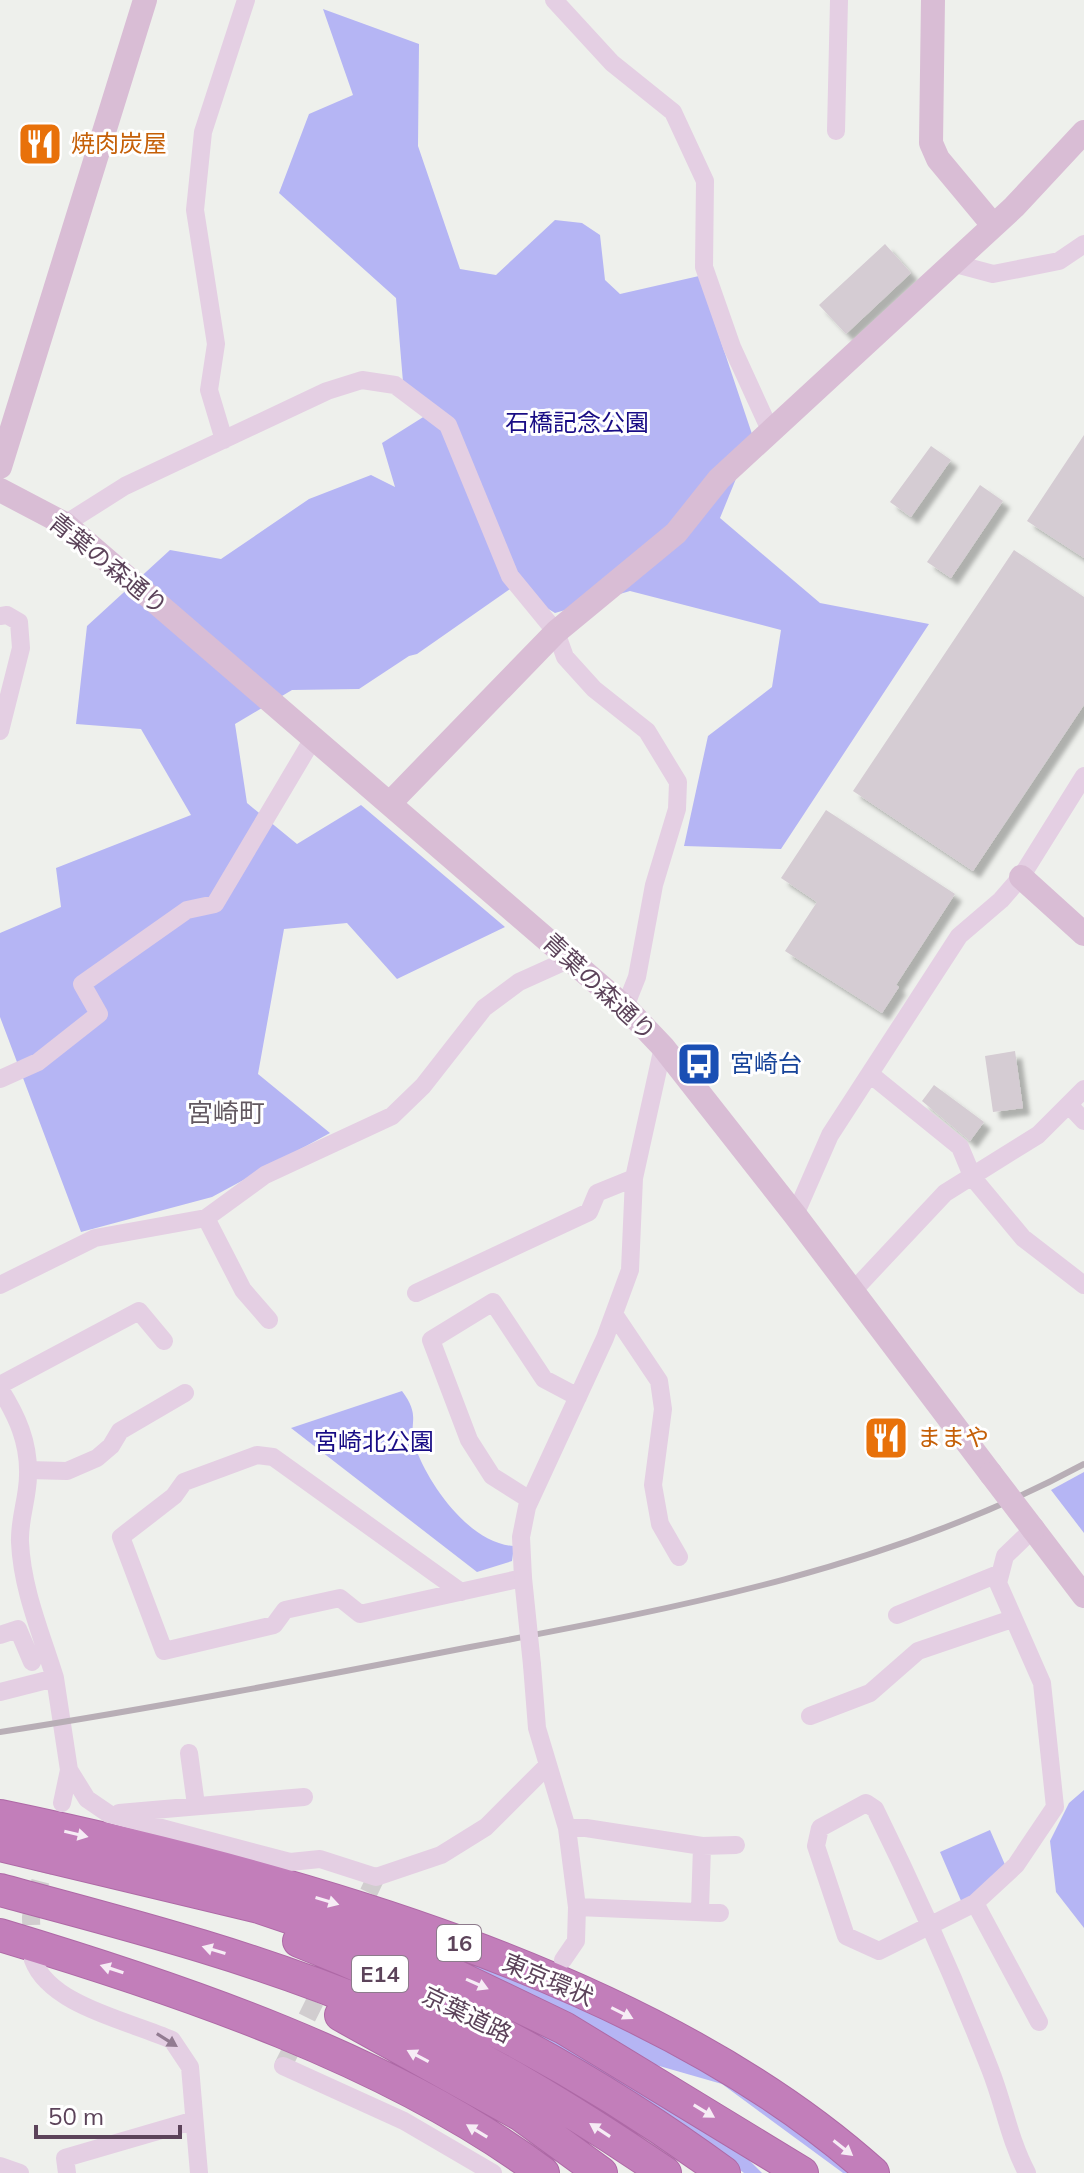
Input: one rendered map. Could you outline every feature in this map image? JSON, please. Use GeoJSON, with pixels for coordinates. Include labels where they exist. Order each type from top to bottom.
{"type":"FeatureCollection","features":[{"type":"Feature","properties":{"kind":"highway","name":"東京環状"},"geometry":{"type":"LineString","coordinates":[[0,1816],[240,1875],[405,1925],[505,1961],[611,2007],[705,2055],[810,2123],[873,2173]]}},
{"type":"Feature","properties":{"kind":"highway"},"geometry":{"type":"LineString","coordinates":[[0,1845],[259,1907],[439,1968],[564,2028],[802,2173]]}},
{"type":"Feature","properties":{"kind":"highway","name":"京葉道路"},"geometry":{"type":"LineString","coordinates":[[0,1855],[281,1934],[353,1962],[527,2045],[610,2095],[724,2173]]}},
{"type":"Feature","properties":{"kind":"highway","name":"京葉道路"},"geometry":{"type":"LineString","coordinates":[[0,1890],[132,1925],[274,1970],[375,2008],[512,2076],[665,2173]]}},
{"type":"Feature","properties":{"kind":"highway"},"geometry":{"type":"LineString","coordinates":[[0,1935],[119,1971],[374,2074],[440,2109],[543,2173]]}},
{"type":"Feature","properties":{"kind":"highway"},"geometry":{"type":"LineString","coordinates":[[274,1970],[299,1993],[521,2115],[601,2173]]}},
{"type":"Feature","properties":{"kind":"street"},"geometry":{"type":"LineString","coordinates":[[0,467],[145,0]]}},
{"type":"Feature","properties":{"kind":"street"},"geometry":{"type":"LineString","coordinates":[[224,440],[209,390],[216,344],[195,210],[203,132],[246,0]]}},
{"type":"Feature","properties":{"kind":"street"},"geometry":{"type":"LineString","coordinates":[[836,131],[839,0]]}},
{"type":"Feature","properties":{"kind":"street"},"geometry":{"type":"LineString","coordinates":[[933,0],[931,143],[938,159],[993,225]]}},
{"type":"Feature","properties":{"kind":"street"},"geometry":{"type":"LineString","coordinates":[[561,3],[612,63],[673,112],[705,181],[704,267],[732,347],[770,430]]}},
{"type":"Feature","properties":{"kind":"street"},"geometry":{"type":"LineString","coordinates":[[390,803],[556,632],[676,533],[719,479],[993,225],[1084,132]]}},
{"type":"Feature","properties":{"kind":"street"},"geometry":{"type":"LineString","coordinates":[[952,263],[993,274],[1059,261],[1084,244]]}},
{"type":"Feature","properties":{"kind":"street"},"geometry":{"type":"LineString","coordinates":[[65,524],[125,486],[362,380],[395,385],[448,425],[510,576],[556,632],[565,657],[594,689],[647,731],[678,782],[677,809],[654,885],[637,977],[625,1007]]}},
{"type":"Feature","properties":{"kind":"street","name":"青葉の森通り"},"geometry":{"type":"LineString","coordinates":[[0,490],[65,524],[625,1007],[663,1047],[795,1215],[1084,1596]]}},
{"type":"Feature","properties":{"kind":"street"},"geometry":{"type":"LineString","coordinates":[[0,616],[7,615],[19,622],[21,648],[1,722]]}},
{"type":"Feature","properties":{"kind":"street"},"geometry":{"type":"LineString","coordinates":[[0,1079],[38,1062],[99,1014],[82,984],[187,910],[215,904],[314,737]]}},
{"type":"Feature","properties":{"kind":"street"},"geometry":{"type":"LineString","coordinates":[[795,1215],[818,1156],[959,936],[1001,900],[1021,877],[1084,776]]}},
{"type":"Feature","properties":{"kind":"street"},"geometry":{"type":"LineString","coordinates":[[1021,877],[1084,934]]}},
{"type":"Feature","properties":{"kind":"street"},"geometry":{"type":"LineString","coordinates":[[0,1285],[95,1238],[206,1218],[265,1175],[392,1116],[423,1086],[484,1008],[519,982],[570,959]]}},
{"type":"Feature","properties":{"kind":"street"},"geometry":{"type":"LineString","coordinates":[[563,1960],[576,1941],[577,1907],[567,1828],[537,1728],[521,1537],[530,1500],[578,1397],[630,1270],[634,1178],[663,1047]]}},
{"type":"Feature","properties":{"kind":"street"},"geometry":{"type":"LineString","coordinates":[[870,1074],[960,1147],[973,1178],[1023,1238],[1084,1285]]}},
{"type":"Feature","properties":{"kind":"street"},"geometry":{"type":"LineString","coordinates":[[852,1292],[945,1193],[1038,1135],[1084,1089]]}},
{"type":"Feature","properties":{"kind":"street"},"geometry":{"type":"LineString","coordinates":[[1069,1105],[1084,1121]]}},
{"type":"Feature","properties":{"kind":"street"},"geometry":{"type":"LineString","coordinates":[[416,1293],[589,1212],[597,1193],[634,1178]]}},
{"type":"Feature","properties":{"kind":"street"},"geometry":{"type":"LineString","coordinates":[[206,1218],[243,1290],[269,1320]]}},
{"type":"Feature","properties":{"kind":"street"},"geometry":{"type":"LineString","coordinates":[[530,1500],[492,1476],[469,1440],[431,1340],[493,1302],[544,1379],[578,1397]]}},
{"type":"Feature","properties":{"kind":"street"},"geometry":{"type":"LineString","coordinates":[[62,1803],[69,1770],[55,1678],[26,1586],[20,1542],[28,1470],[22,1429],[0,1387],[139,1311],[164,1341]]}},
{"type":"Feature","properties":{"kind":"street"},"geometry":{"type":"LineString","coordinates":[[614,1314],[659,1381],[663,1409],[653,1485],[660,1524],[679,1557]]}},
{"type":"Feature","properties":{"kind":"street"},"geometry":{"type":"LineString","coordinates":[[28,1470],[67,1471],[97,1458],[111,1446],[120,1431],[185,1393]]}},
{"type":"Feature","properties":{"kind":"street"},"geometry":{"type":"LineString","coordinates":[[461,1592],[273,1457],[257,1455],[184,1482],[174,1496],[121,1537],[164,1651],[274,1625],[285,1610],[340,1598],[360,1614],[461,1592],[523,1578]]}},
{"type":"Feature","properties":{"kind":"street"},"geometry":{"type":"LineString","coordinates":[[1027,2173],[1010,2141],[1002,2100],[932,1925],[875,1809],[866,1803],[820,1828],[816,1846],[846,1936],[879,1951],[932,1925],[975,1903],[1016,1865],[1055,1807],[1042,1683],[1001,1593],[998,1574],[1005,1556],[1033,1529]]}},
{"type":"Feature","properties":{"kind":"street"},"geometry":{"type":"LineString","coordinates":[[0,1545],[20,1542]]}},
{"type":"Feature","properties":{"kind":"street"},"geometry":{"type":"LineString","coordinates":[[897,1615],[998,1574]]}},
{"type":"Feature","properties":{"kind":"street"},"geometry":{"type":"LineString","coordinates":[[810,1716],[870,1693],[918,1651],[1012,1619]]}},
{"type":"Feature","properties":{"kind":"street"},"geometry":{"type":"LineString","coordinates":[[0,1635],[18,1629],[32,1662]]}},
{"type":"Feature","properties":{"kind":"street"},"geometry":{"type":"LineString","coordinates":[[0,1692],[55,1678]]}},
{"type":"Feature","properties":{"kind":"street"},"geometry":{"type":"LineString","coordinates":[[189,1753],[196,1805]]}},
{"type":"Feature","properties":{"kind":"street"},"geometry":{"type":"LineString","coordinates":[[69,1770],[87,1799],[109,1814],[290,1862],[320,1859],[376,1877],[441,1855],[486,1827],[547,1766]]}},
{"type":"Feature","properties":{"kind":"street"},"geometry":{"type":"LineString","coordinates":[[109,1814],[304,1797]]}},
{"type":"Feature","properties":{"kind":"street"},"geometry":{"type":"LineString","coordinates":[[567,1828],[586,1828],[702,1846],[736,1845]]}},
{"type":"Feature","properties":{"kind":"street"},"geometry":{"type":"LineString","coordinates":[[700,1910],[702,1846]]}},
{"type":"Feature","properties":{"kind":"street"},"geometry":{"type":"LineString","coordinates":[[975,1903],[1039,2022]]}},
{"type":"Feature","properties":{"kind":"street"},"geometry":{"type":"LineString","coordinates":[[577,1907],[720,1913]]}},
{"type":"Feature","properties":{"kind":"street"},"geometry":{"type":"LineString","coordinates":[[33,1960],[38,1973],[56,1991],[172,2040],[182,2050],[190,2067],[192,2121],[199,2173]]}},
{"type":"Feature","properties":{"kind":"street"},"geometry":{"type":"LineString","coordinates":[[283,2066],[404,2121],[493,2173]]}},
{"type":"Feature","properties":{"kind":"street"},"geometry":{"type":"LineString","coordinates":[[67,2173],[65,2158],[192,2121]]}},
{"type":"Feature","properties":{"kind":"street"},"geometry":{"type":"LineString","coordinates":[[0,2166],[20,2173]]}},
{"type":"Feature","properties":{"kind":"green space","name":"石橋記念公園"},"geometry":{"type":"Polygon","coordinates":[[[323,9],[419,44],[418,146],[460,269],[496,275],[555,220],[582,223],[600,235],[605,280],[620,294],[699,276],[753,437],[720,518],[820,603],[929,624],[781,849],[684,846],[708,736],[772,687],[781,630],[630,591],[555,613],[513,587],[417,654],[409,656],[359,689],[292,690],[235,724],[247,803],[297,844],[361,805],[505,927],[397,979],[347,923],[284,929],[258,1074],[330,1133],[212,1197],[81,1232],[0,1017],[0,933],[61,907],[56,868],[191,815],[141,729],[76,724],[87,626],[170,550],[221,559],[309,499],[371,475],[395,487],[382,443],[436,409],[403,382],[396,298],[279,193],[309,114],[353,95],[323,9]]]}},
{"type":"Feature","properties":{"kind":"green space","name":"宮崎北公園"},"geometry":{"type":"Polygon","coordinates":[[[402,1391],[412,1408],[413,1440],[431,1480],[468,1524],[498,1543],[514,1546],[512,1561],[477,1572],[291,1428],[402,1391]]]}},
{"type":"Feature","properties":{"kind":"green space"},"geometry":{"type":"Polygon","coordinates":[[[1084,1472],[1084,1533],[1051,1490],[1084,1472]]]}},
{"type":"Feature","properties":{"kind":"green space"},"geometry":{"type":"Polygon","coordinates":[[[1084,1790],[1084,1928],[1056,1892],[1050,1841],[1069,1803],[1084,1790]]]}},
{"type":"Feature","properties":{"kind":"green space"},"geometry":{"type":"Polygon","coordinates":[[[990,1830],[1006,1867],[962,1903],[940,1852],[990,1830]]]}},
{"type":"Feature","properties":{"kind":"green space"},"geometry":{"type":"Polygon","coordinates":[[[304,1905],[536,1989],[648,2039],[769,2108],[853,2173],[843,2173],[722,2084],[635,2059],[304,1905]]]}},
{"type":"Feature","properties":{"kind":"green space"},"geometry":{"type":"Polygon","coordinates":[[[415,1970],[521,2016],[745,2156],[762,2173],[744,2173],[692,2134],[415,1970]]]}},
{"type":"Feature","properties":{"kind":"building"},"geometry":{"type":"Polygon","coordinates":[[[885,244],[911,273],[846,334],[819,305],[885,244]]]}},
{"type":"Feature","properties":{"kind":"building"},"geometry":{"type":"Polygon","coordinates":[[[1084,435],[1084,558],[1027,521],[1084,435]]]}},
{"type":"Feature","properties":{"kind":"building"},"geometry":{"type":"Polygon","coordinates":[[[931,446],[951,460],[911,517],[890,502],[931,446]]]}},
{"type":"Feature","properties":{"kind":"building"},"geometry":{"type":"Polygon","coordinates":[[[980,485],[1003,501],[951,578],[927,562],[980,485]]]}},
{"type":"Feature","properties":{"kind":"building"},"geometry":{"type":"Polygon","coordinates":[[[1014,550],[1084,597],[1084,705],[973,871],[853,791],[1014,550]]]}},
{"type":"Feature","properties":{"kind":"building"},"geometry":{"type":"Polygon","coordinates":[[[826,810],[955,894],[896,985],[899,987],[882,1013],[785,951],[817,902],[781,878],[826,810]]]}},
{"type":"Feature","properties":{"kind":"building"},"geometry":{"type":"Polygon","coordinates":[[[1015,1051],[1023,1108],[993,1112],[985,1056],[1015,1051]]]}},
{"type":"Feature","properties":{"kind":"building"},"geometry":{"type":"Polygon","coordinates":[[[934,1085],[984,1122],[970,1141],[922,1101],[934,1085]]]}},
{"type":"Feature","properties":{"kind":"tunnel"},"geometry":{"type":"LineString","coordinates":[[32,1952],[31,1917],[49,1848]]}},
{"type":"Feature","properties":{"kind":"tunnel"},"geometry":{"type":"LineString","coordinates":[[357,1917],[376,1877]]}},
{"type":"Feature","properties":{"kind":"tunnel"},"geometry":{"type":"LineString","coordinates":[[283,2066],[326,1979]]}},
{"type":"Feature","properties":{"kind":"railway"},"geometry":{"type":"LineString","coordinates":[[0,1732],[291,1681],[703,1600],[860,1557],[936,1531],[1011,1500],[1084,1464]]}},
{"type":"Feature","properties":{"kind":"place","name":"焼肉炭屋"},"geometry":{"type":"Point","coordinates":[40,144]}},
{"type":"Feature","properties":{"kind":"place","name":"宮崎台"},"geometry":{"type":"Point","coordinates":[699,1064]}},
{"type":"Feature","properties":{"kind":"place","name":"ままや"},"geometry":{"type":"Point","coordinates":[886,1438]}},
{"type":"Feature","properties":{"kind":"district","name":"宮崎町"},"geometry":{"type":"Point","coordinates":[226,1113]}}]}
